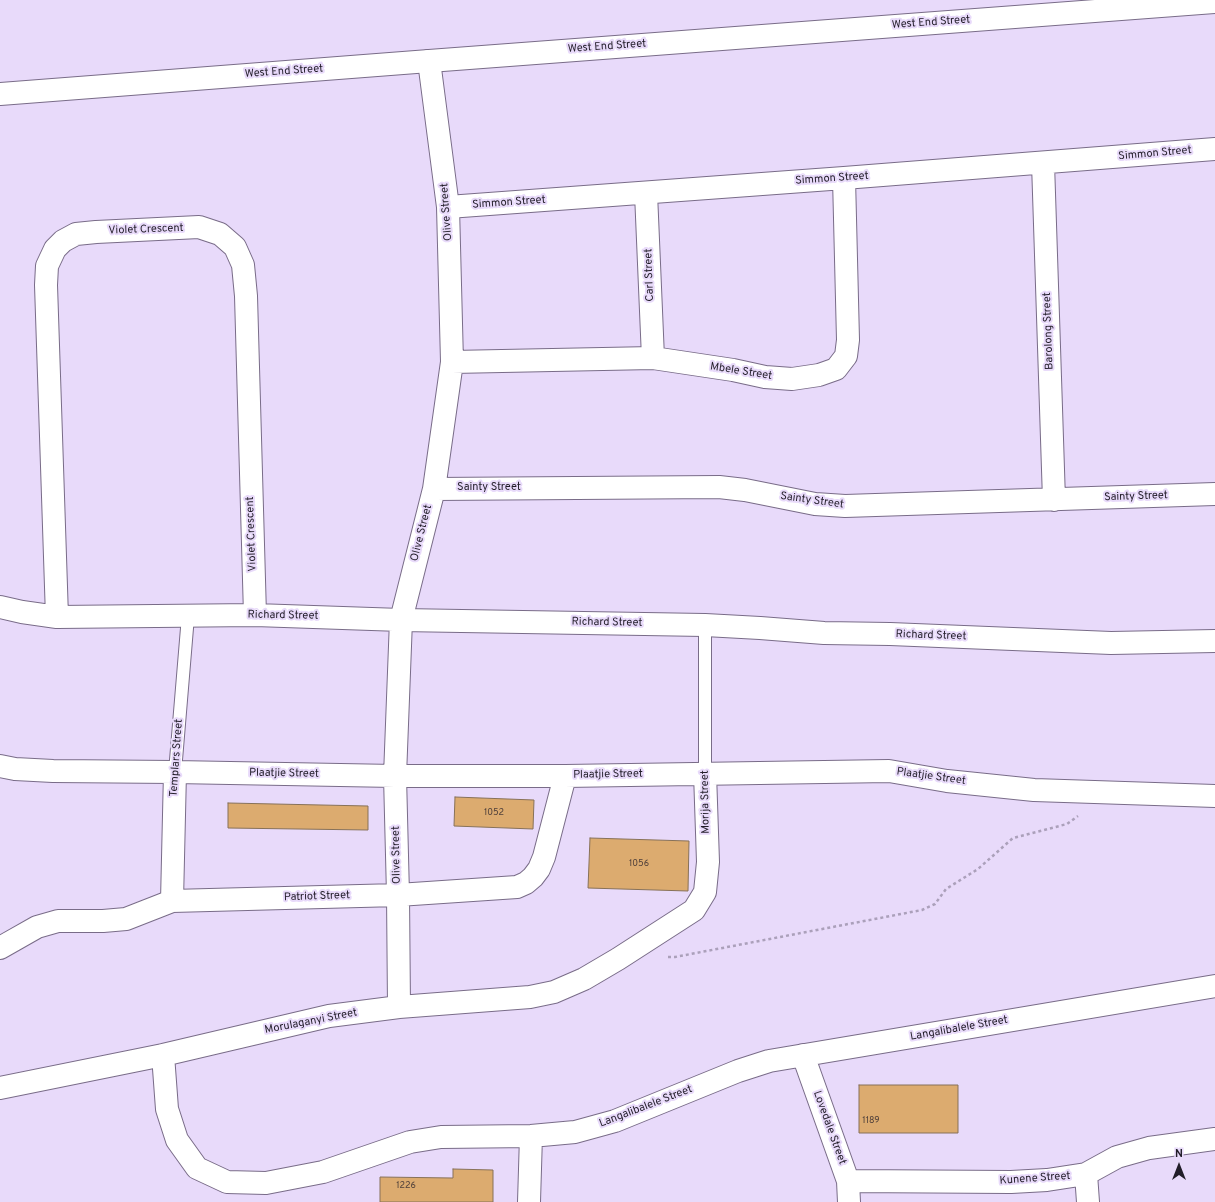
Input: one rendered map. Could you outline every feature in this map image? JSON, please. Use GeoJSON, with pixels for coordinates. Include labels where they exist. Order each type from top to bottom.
{"type":"FeatureCollection","features":[{"type":"Feature","properties":{"kind":"street","name":"West End Street"},"geometry":{"type":"LineString","coordinates":[[0,94],[1215,2]]}},
{"type":"Feature","properties":{"kind":"street","name":"Olive Street"},"geometry":{"type":"LineString","coordinates":[[399,1007],[396,776],[401,620],[434,489],[452,362],[448,207],[429,61]]}},
{"type":"Feature","properties":{"kind":"street","name":"Simmon Street"},"geometry":{"type":"LineString","coordinates":[[448,207],[1215,149]]}},
{"type":"Feature","properties":{"kind":"street","name":"Barolong Street"},"geometry":{"type":"LineString","coordinates":[[1044,163],[1054,500]]}},
{"type":"Feature","properties":{"kind":"street","name":"Mbele Street"},"geometry":{"type":"LineString","coordinates":[[452,362],[653,358],[733,370],[766,377],[792,379],[819,375],[836,369],[846,356],[848,340],[844,178]]}},
{"type":"Feature","properties":{"kind":"street","name":"Carl Street"},"geometry":{"type":"LineString","coordinates":[[646,193],[653,358]]}},
{"type":"Feature","properties":{"kind":"street","name":"Violet Crescent"},"geometry":{"type":"LineString","coordinates":[[57,617],[46,293],[47,266],[55,249],[63,241],[76,234],[199,228],[220,234],[235,246],[243,265],[246,296],[254,615]]}},
{"type":"Feature","properties":{"kind":"street","name":"Sainty Street"},"geometry":{"type":"LineString","coordinates":[[434,489],[718,487],[745,490],[815,504],[845,506],[1215,494]]}},
{"type":"Feature","properties":{"kind":"street","name":"Richard Street"},"geometry":{"type":"LineString","coordinates":[[0,607],[57,617],[254,615],[401,620],[705,625],[824,633],[890,634],[1111,643],[1215,641]]}},
{"type":"Feature","properties":{"kind":"street","name":"Plaatjie Street"},"geometry":{"type":"LineString","coordinates":[[0,766],[15,769],[52,771],[396,776],[565,776],[889,771],[947,781],[1026,789],[1215,796]]}},
{"type":"Feature","properties":{"kind":"street","name":"Templars Street"},"geometry":{"type":"LineString","coordinates":[[172,901],[175,772]]}},
{"type":"Feature","properties":{"kind":"street","name":"Morija Street"},"geometry":{"type":"LineString","coordinates":[[638,946],[694,910],[705,892],[708,862],[705,773]]}},
{"type":"Feature","properties":{"kind":"street","name":"Patriot Street"},"geometry":{"type":"LineString","coordinates":[[0,948],[37,927],[58,921],[103,921],[126,919],[172,901],[398,895],[517,887],[526,883],[539,869],[544,857],[565,776]]}},
{"type":"Feature","properties":{"kind":"street","name":"Morulaganyi Street"},"geometry":{"type":"LineString","coordinates":[[0,1088],[163,1055],[328,1016],[399,1007],[530,997],[554,992],[584,979],[638,946]]}},
{"type":"Feature","properties":{"kind":"street","name":"Langalibalele Street"},"geometry":{"type":"LineString","coordinates":[[163,1055],[167,1109],[177,1140],[197,1168],[227,1182],[266,1183],[323,1172],[410,1142],[440,1137],[531,1136],[575,1132],[615,1121],[738,1072],[769,1062],[1215,986]]}},
{"type":"Feature","properties":{"kind":"street","name":"Lovedale Street"},"geometry":{"type":"LineString","coordinates":[[804,1055],[848,1192]]}},
{"type":"Feature","properties":{"kind":"street"},"geometry":{"type":"LineString","coordinates":[[529,1202],[531,1136]]}},
{"type":"Feature","properties":{"kind":"street","name":"Kunene Street"},"geometry":{"type":"LineString","coordinates":[[848,1192],[1047,1180],[1086,1174],[1117,1157],[1149,1148],[1215,1139]]}},
{"type":"Feature","properties":{"kind":"street"},"geometry":{"type":"LineString","coordinates":[[1086,1174],[1088,1202]]}},
{"type":"Feature","properties":{"kind":"lane","name":"Templars Street"},"geometry":{"type":"LineString","coordinates":[[175,772],[188,616]]}},
{"type":"Feature","properties":{"kind":"lane","name":"Morija Street"},"geometry":{"type":"LineString","coordinates":[[705,625],[705,773]]}},
{"type":"Feature","properties":{"kind":"path"},"geometry":{"type":"LineString","coordinates":[[638,946],[655,956],[675,957],[922,910],[935,904],[946,889],[978,869],[1013,838],[1067,824],[1090,808],[1096,792]]}},
{"type":"Feature","properties":{"kind":"building"},"geometry":{"type":"Polygon","coordinates":[[[455,797],[534,800],[533,829],[454,826],[455,797]]]}},
{"type":"Feature","properties":{"kind":"building"},"geometry":{"type":"Polygon","coordinates":[[[228,803],[368,806],[368,830],[228,828],[228,803]]]}},
{"type":"Feature","properties":{"kind":"building"},"geometry":{"type":"Polygon","coordinates":[[[590,838],[689,841],[688,891],[588,888],[590,838]]]}},
{"type":"Feature","properties":{"kind":"building"},"geometry":{"type":"Polygon","coordinates":[[[859,1085],[958,1085],[958,1133],[859,1133],[859,1085]]]}},
{"type":"Feature","properties":{"kind":"building"},"geometry":{"type":"Polygon","coordinates":[[[453,1169],[493,1170],[493,1202],[380,1202],[380,1177],[453,1178],[453,1169]]]}}]}
